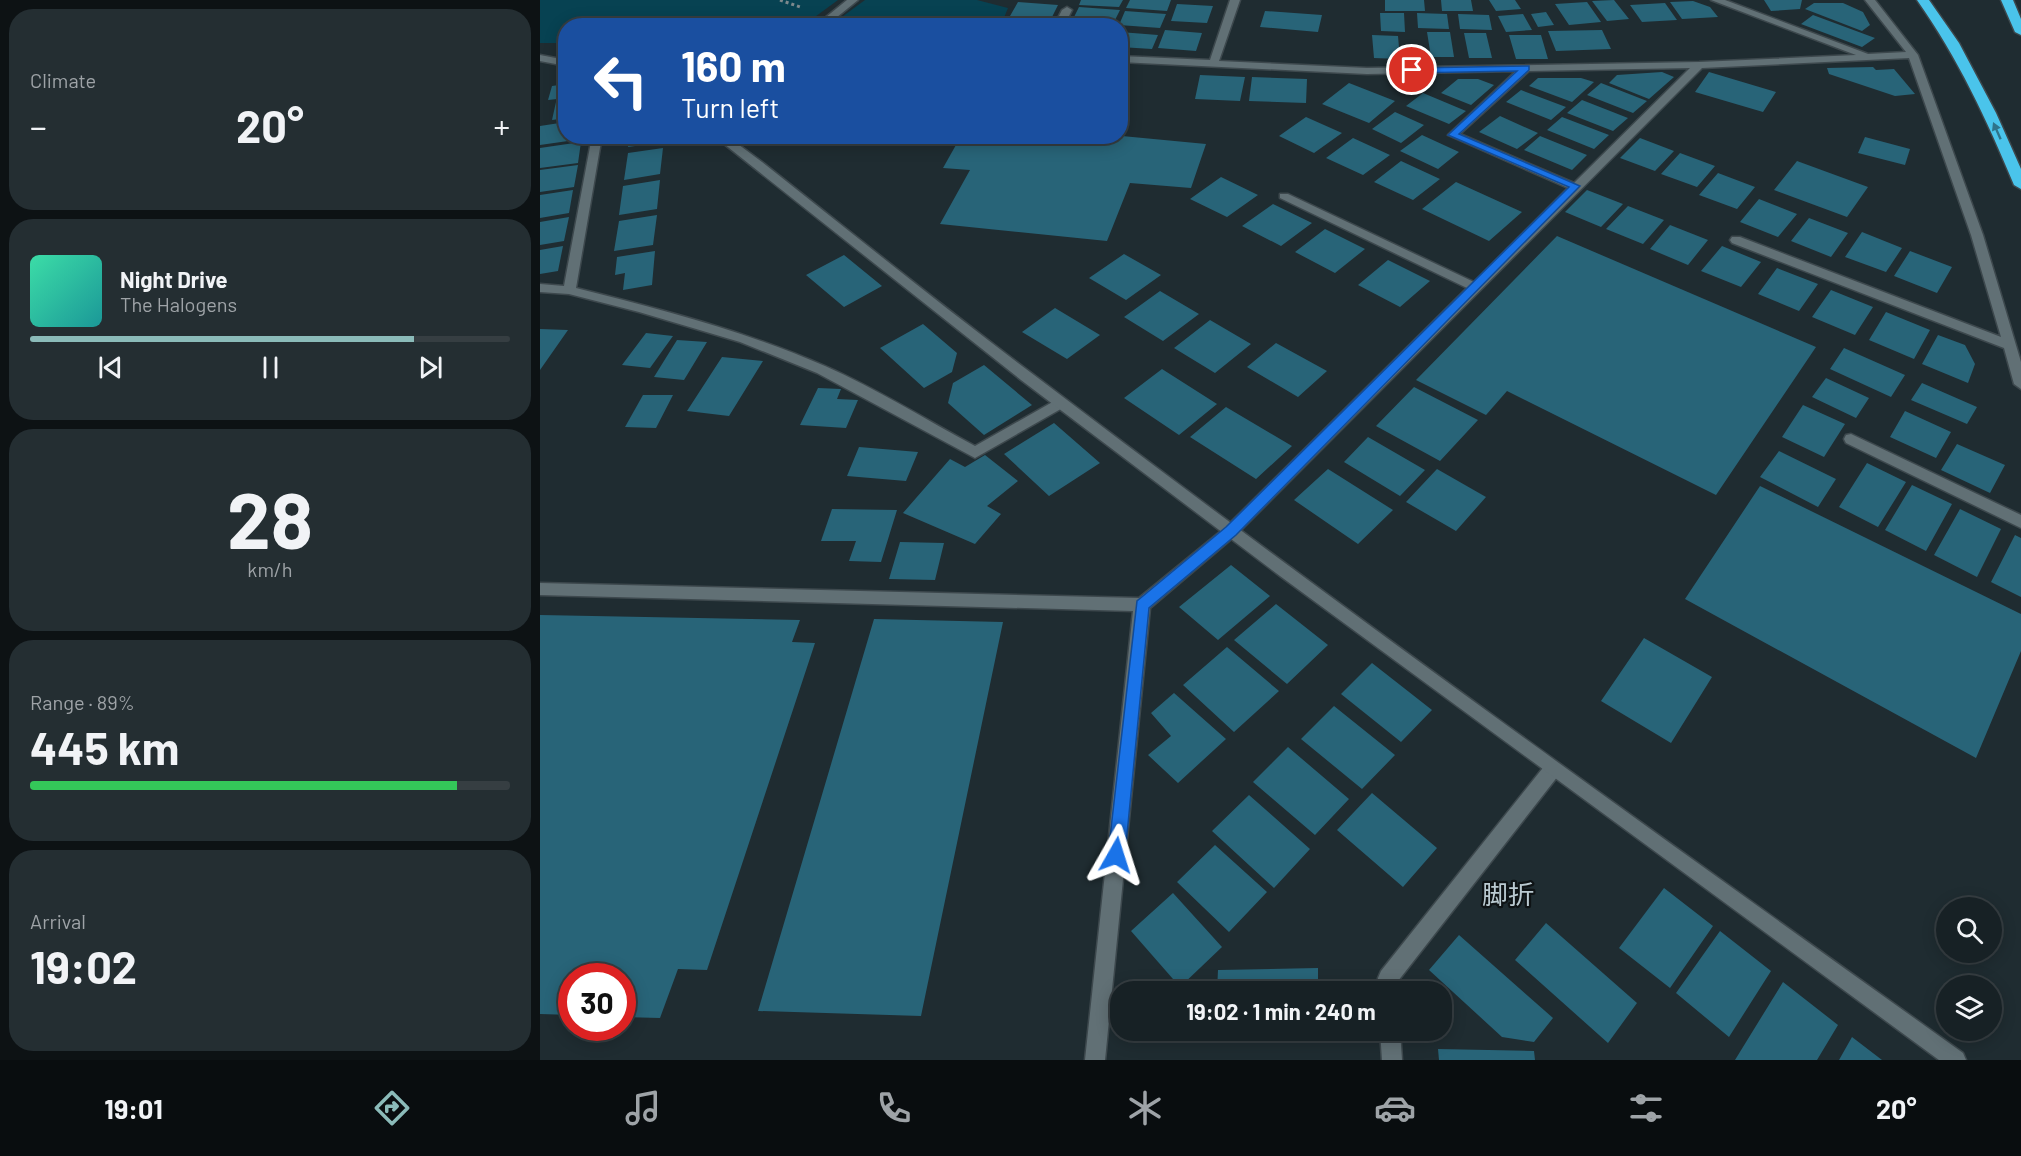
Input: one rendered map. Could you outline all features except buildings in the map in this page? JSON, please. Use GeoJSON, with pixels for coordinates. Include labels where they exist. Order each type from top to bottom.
{"type":"FeatureCollection","features":[{"type":"Feature","properties":{"kind":"highway"},"geometry":{"type":"LineString","coordinates":[[1923,0],[1956,46],[2021,185]]}},
{"type":"Feature","properties":{"kind":"highway"},"geometry":{"type":"LineString","coordinates":[[2009,4],[2021,32]]}},
{"type":"Feature","properties":{"kind":"street"},"geometry":{"type":"LineString","coordinates":[[829,18],[853,0]]}},
{"type":"Feature","properties":{"kind":"street"},"geometry":{"type":"LineString","coordinates":[[1213,65],[1235,0]]}},
{"type":"Feature","properties":{"kind":"street"},"geometry":{"type":"LineString","coordinates":[[1716,0],[1872,57]]}},
{"type":"Feature","properties":{"kind":"street"},"geometry":{"type":"LineString","coordinates":[[1870,0],[1913,55],[1977,235],[2021,384]]}},
{"type":"Feature","properties":{"kind":"street"},"geometry":{"type":"LineString","coordinates":[[1063,18],[1067,10]]}},
{"type":"Feature","properties":{"kind":"street"},"geometry":{"type":"LineString","coordinates":[[1128,60],[1366,71],[1699,65],[1913,55]]}},
{"type":"Feature","properties":{"kind":"street"},"geometry":{"type":"LineString","coordinates":[[540,58],[558,61]]}},
{"type":"Feature","properties":{"kind":"street"},"geometry":{"type":"LineString","coordinates":[[552,60],[558,59]]}},
{"type":"Feature","properties":{"kind":"street"},"geometry":{"type":"LineString","coordinates":[[540,588],[1142,605],[1231,531],[1699,65]]}},
{"type":"Feature","properties":{"kind":"street"},"geometry":{"type":"LineString","coordinates":[[1526,68],[1453,135],[1575,186]]}},
{"type":"Feature","properties":{"kind":"street"},"geometry":{"type":"LineString","coordinates":[[569,290],[596,144]]}},
{"type":"Feature","properties":{"kind":"street"},"geometry":{"type":"LineString","coordinates":[[730,144],[1061,404],[1552,770],[1956,1060]]}},
{"type":"Feature","properties":{"kind":"street"},"geometry":{"type":"LineString","coordinates":[[1284,196],[1475,287]]}},
{"type":"Feature","properties":{"kind":"street"},"geometry":{"type":"LineString","coordinates":[[1736,240],[2010,345]]}},
{"type":"Feature","properties":{"kind":"street"},"geometry":{"type":"LineString","coordinates":[[540,288],[569,290],[641,308],[745,339],[822,370],[975,453],[1061,404]]}},
{"type":"Feature","properties":{"kind":"street"},"geometry":{"type":"LineString","coordinates":[[1851,439],[2021,522]]}},
{"type":"Feature","properties":{"kind":"street"},"geometry":{"type":"LineString","coordinates":[[1095,1060],[1142,605]]}},
{"type":"Feature","properties":{"kind":"street"},"geometry":{"type":"LineString","coordinates":[[1388,981],[1388,978],[1552,770]]}},
{"type":"Feature","properties":{"kind":"street"},"geometry":{"type":"LineString","coordinates":[[1391,1041],[1392,1060]]}},
{"type":"Feature","properties":{"kind":"shaded area"},"geometry":{"type":"Polygon","coordinates":[[[540,0],[838,0],[814,18],[558,18],[558,43],[540,43],[540,0]]]}},
{"type":"Feature","properties":{"kind":"shaded area"},"geometry":{"type":"Polygon","coordinates":[[[865,0],[977,0],[1008,8],[1004,18],[841,18],[865,0]]]}},
{"type":"Feature","properties":{"kind":"district","name":"脚折"},"geometry":{"type":"Point","coordinates":[1508,893]}},
{"type":"Feature","properties":{"kind":"route"},"geometry":{"type":"LineString","coordinates":[[1116,855],[1142,605],[1231,531],[1575,186],[1453,135],[1526,68],[1412,70]]}}]}
